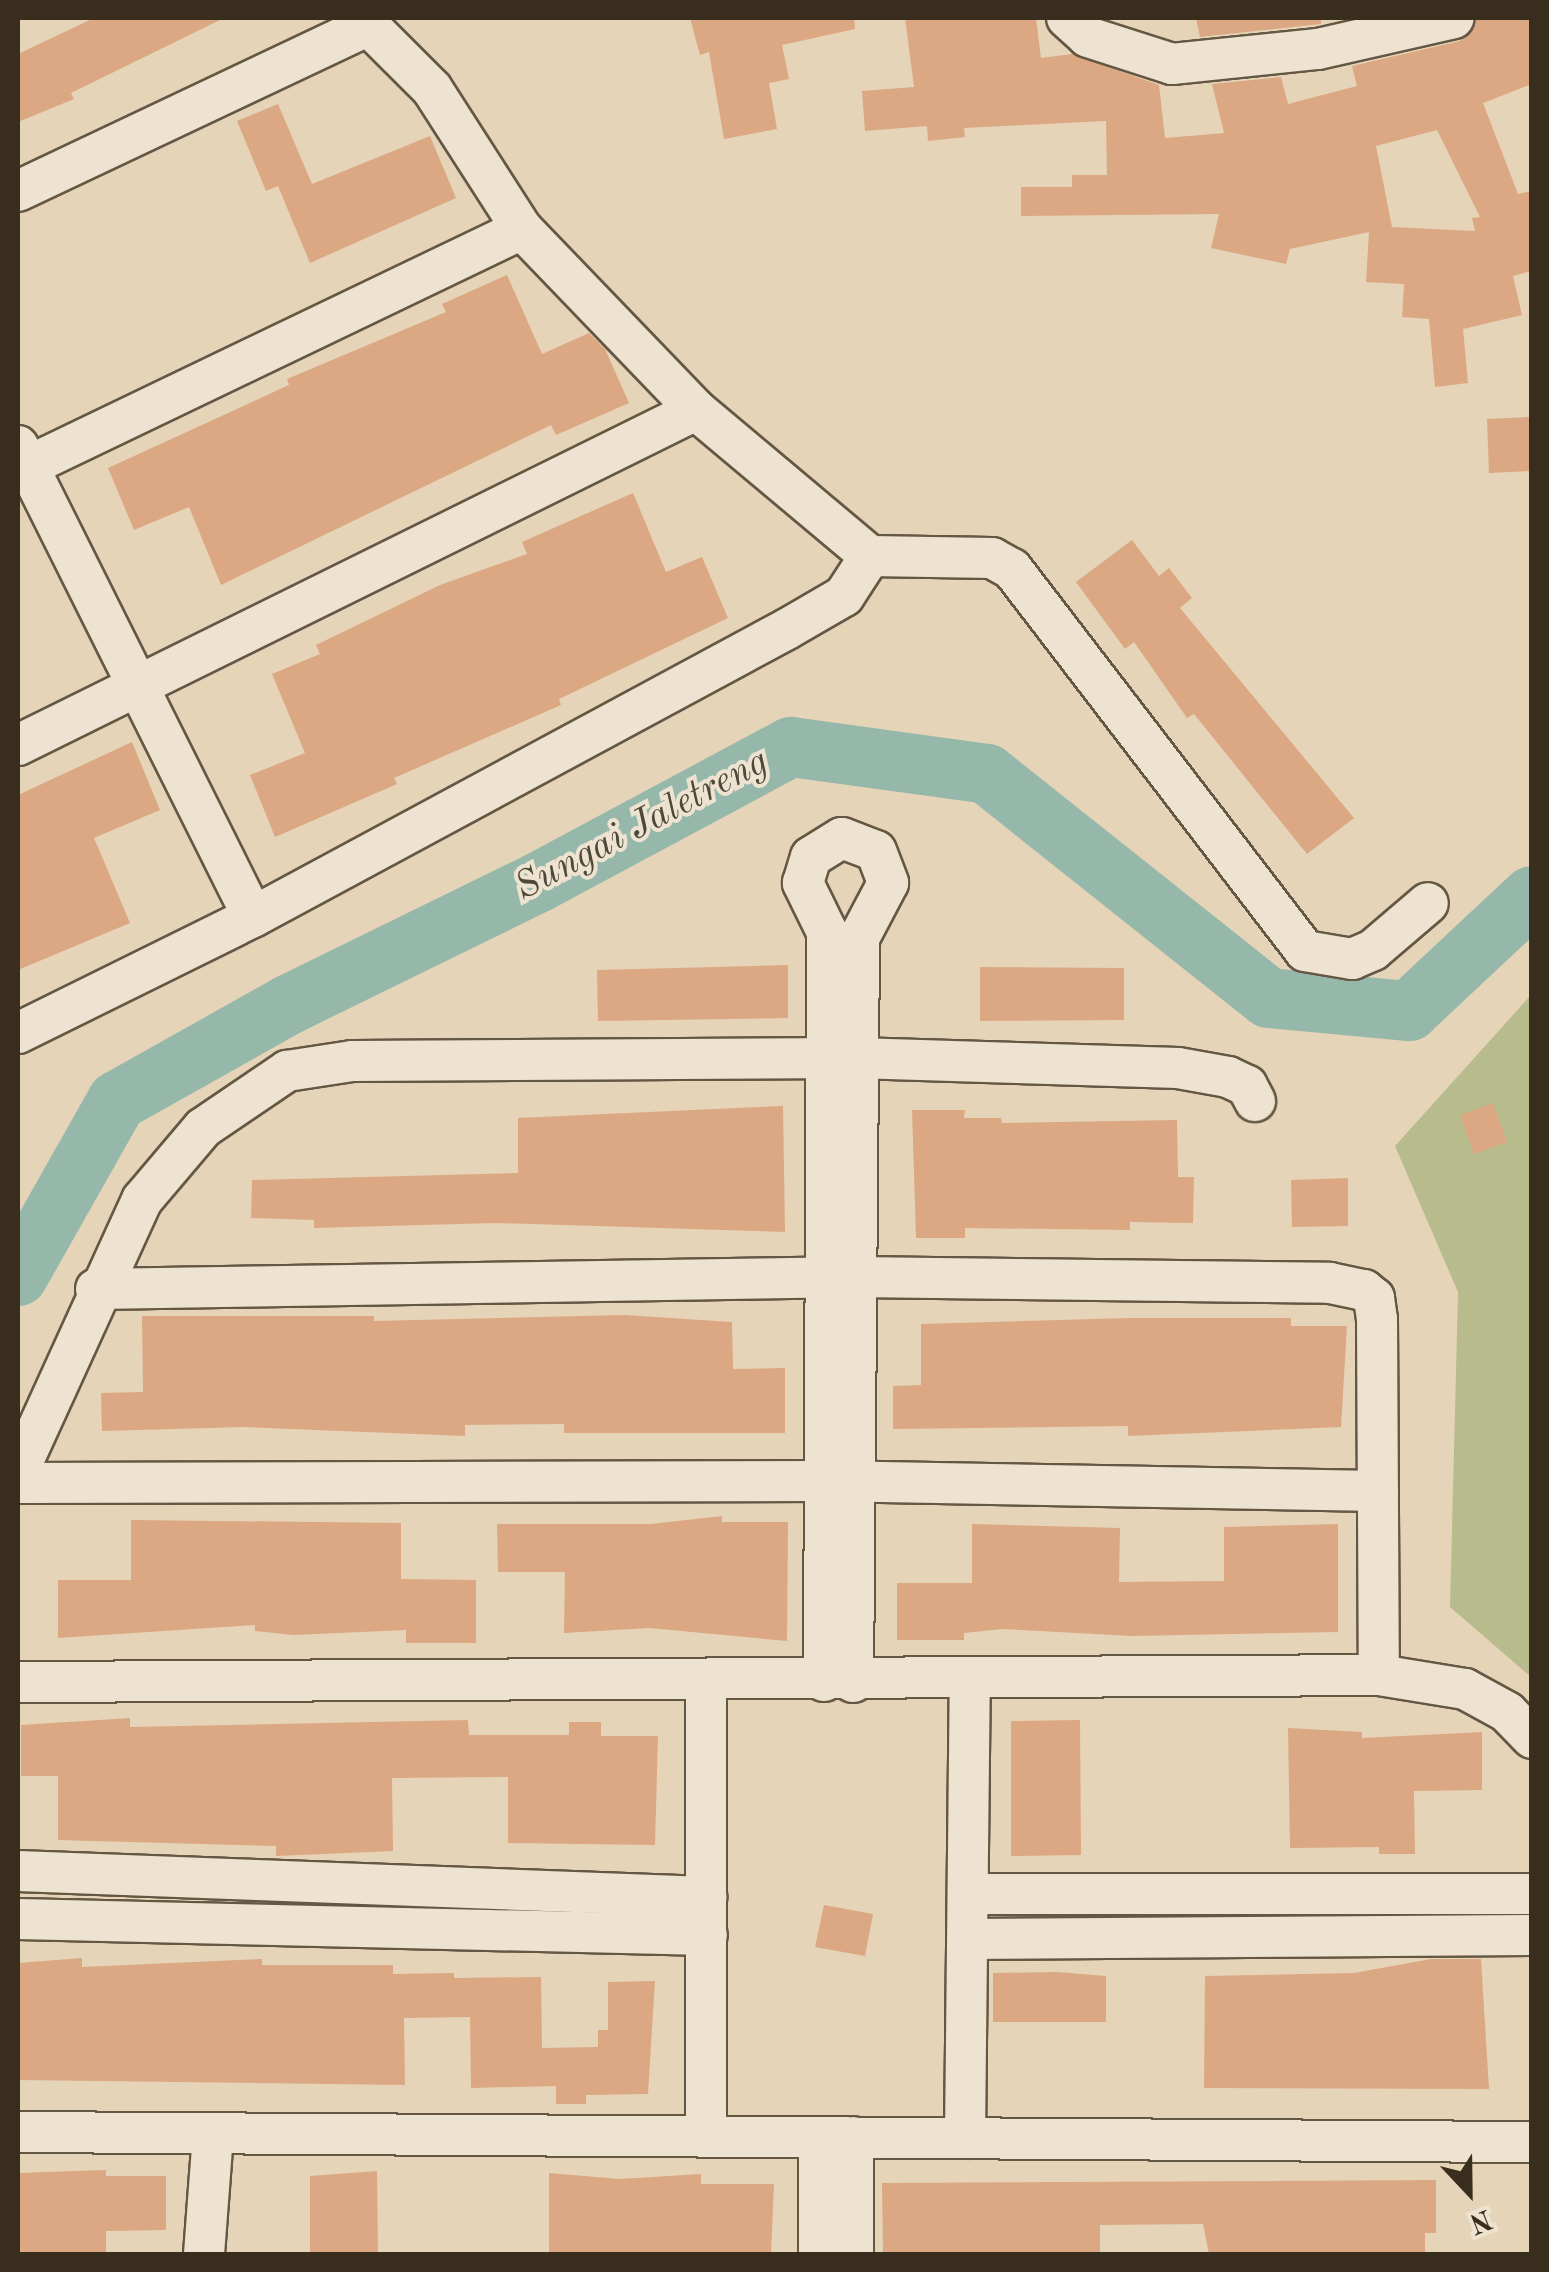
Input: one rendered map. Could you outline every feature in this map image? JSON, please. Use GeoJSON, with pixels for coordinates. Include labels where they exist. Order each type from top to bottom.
{"type":"FeatureCollection","features":[{"type":"Feature","properties":{"kind":"street"},"geometry":{"type":"LineString","coordinates":[[1067,18],[1088,37],[1172,64],[1318,49],[1454,18]]}},
{"type":"Feature","properties":{"kind":"street"},"geometry":{"type":"LineString","coordinates":[[18,191],[365,21],[432,89],[522,229],[696,410],[870,556],[992,558],[1012,569],[1305,951],[1352,959],[1373,950],[1428,903]]}},
{"type":"Feature","properties":{"kind":"street"},"geometry":{"type":"LineString","coordinates":[[253,917],[140,684],[21,461],[522,229]]}},
{"type":"Feature","properties":{"kind":"street"},"geometry":{"type":"LineString","coordinates":[[18,745],[696,410]]}},
{"type":"Feature","properties":{"kind":"street"},"geometry":{"type":"LineString","coordinates":[[18,1033],[253,917],[830,604],[844,596],[870,556]]}},
{"type":"Feature","properties":{"kind":"street"},"geometry":{"type":"LineString","coordinates":[[838,1682],[840,1058],[827,932],[804,882],[811,856],[842,838],[866,843],[888,872],[886,894],[859,938],[840,1058]]}},
{"type":"Feature","properties":{"kind":"street"},"geometry":{"type":"LineString","coordinates":[[18,1472],[96,1289],[170,1160],[203,1128],[287,1071],[352,1061],[840,1058],[1178,1068],[1228,1077],[1247,1086],[1255,1100]]}},
{"type":"Feature","properties":{"kind":"street"},"geometry":{"type":"LineString","coordinates":[[96,1289],[841,1277],[1330,1283],[1364,1290],[1374,1298],[1378,1318],[1379,1675]]}},
{"type":"Feature","properties":{"kind":"street"},"geometry":{"type":"LineString","coordinates":[[18,1483],[839,1481],[1378,1491]]}},
{"type":"Feature","properties":{"kind":"street"},"geometry":{"type":"LineString","coordinates":[[18,1682],[838,1682],[1379,1675],[1465,1689],[1507,1712],[1532,1738]]}},
{"type":"Feature","properties":{"kind":"street"},"geometry":{"type":"LineString","coordinates":[[706,1680],[706,2136]]}},
{"type":"Feature","properties":{"kind":"street"},"geometry":{"type":"LineString","coordinates":[[965,2138],[970,1680]]}},
{"type":"Feature","properties":{"kind":"street"},"geometry":{"type":"LineString","coordinates":[[18,1871],[707,1916]]}},
{"type":"Feature","properties":{"kind":"street"},"geometry":{"type":"LineString","coordinates":[[968,1894],[1532,1894]]}},
{"type":"Feature","properties":{"kind":"street"},"geometry":{"type":"LineString","coordinates":[[18,1919],[707,1916]]}},
{"type":"Feature","properties":{"kind":"street"},"geometry":{"type":"LineString","coordinates":[[968,1939],[1532,1935]]}},
{"type":"Feature","properties":{"kind":"street"},"geometry":{"type":"LineString","coordinates":[[18,2132],[1532,2142]]}},
{"type":"Feature","properties":{"kind":"street"},"geometry":{"type":"LineString","coordinates":[[204,2254],[212,2133]]}},
{"type":"Feature","properties":{"kind":"street"},"geometry":{"type":"LineString","coordinates":[[819,2254],[836,2137]]}},
{"type":"Feature","properties":{"kind":"street"},"geometry":{"type":"LineString","coordinates":[[836,2137],[853,2254]]}},
{"type":"Feature","properties":{"kind":"green space"},"geometry":{"type":"Polygon","coordinates":[[[1531,995],[1531,1677],[1450,1607],[1458,1292],[1395,1146],[1531,995]]]}},
{"type":"Feature","properties":{"kind":"building"},"geometry":{"type":"Polygon","coordinates":[[[94,18],[224,18],[71,93],[74,99],[18,122],[18,54],[94,18]]]}},
{"type":"Feature","properties":{"kind":"building"},"geometry":{"type":"Polygon","coordinates":[[[690,18],[854,18],[855,29],[782,45],[789,79],[769,83],[777,129],[724,139],[709,52],[700,55],[690,18]]]}},
{"type":"Feature","properties":{"kind":"building"},"geometry":{"type":"Polygon","coordinates":[[[905,18],[1036,18],[1041,58],[1072,54],[1159,85],[1165,138],[1224,133],[1212,84],[1281,77],[1288,104],[1357,86],[1352,66],[1460,41],[1477,18],[1532,18],[1532,84],[1483,103],[1518,194],[1532,191],[1532,271],[1513,276],[1522,315],[1463,329],[1468,383],[1435,387],[1429,319],[1402,317],[1404,284],[1366,282],[1369,232],[1290,249],[1286,264],[1211,248],[1219,214],[1021,216],[1021,187],[1072,187],[1072,175],[1107,175],[1106,121],[964,128],[965,137],[928,141],[927,126],[865,131],[862,91],[914,87],[905,18]],[[1437,130],[1376,146],[1392,227],[1475,231],[1472,218],[1480,217],[1437,130]]]}},
{"type":"Feature","properties":{"kind":"building"},"geometry":{"type":"Polygon","coordinates":[[[1196,18],[1321,18],[1321,24],[1200,37],[1196,18]]]}},
{"type":"Feature","properties":{"kind":"building"},"geometry":{"type":"Polygon","coordinates":[[[278,104],[312,184],[430,136],[456,198],[310,263],[278,186],[266,191],[237,121],[278,104]]]}},
{"type":"Feature","properties":{"kind":"building"},"geometry":{"type":"Polygon","coordinates":[[[507,275],[542,354],[589,333],[605,349],[629,403],[556,435],[551,425],[221,585],[189,507],[134,530],[108,468],[289,385],[287,379],[446,312],[442,304],[507,275]]]}},
{"type":"Feature","properties":{"kind":"building"},"geometry":{"type":"Polygon","coordinates":[[[1532,417],[1532,471],[1489,473],[1487,419],[1532,417]]]}},
{"type":"Feature","properties":{"kind":"building"},"geometry":{"type":"Polygon","coordinates":[[[633,493],[666,572],[702,557],[728,618],[559,699],[561,705],[394,778],[397,784],[275,837],[250,775],[305,753],[272,674],[320,654],[316,645],[440,585],[527,554],[522,542],[633,493]]]}},
{"type":"Feature","properties":{"kind":"building"},"geometry":{"type":"Polygon","coordinates":[[[1132,540],[1159,576],[1169,568],[1192,598],[1180,608],[1354,818],[1307,854],[1194,714],[1187,718],[1134,642],[1125,649],[1076,582],[1132,540]]]}},
{"type":"Feature","properties":{"kind":"building"},"geometry":{"type":"Polygon","coordinates":[[[132,742],[160,810],[94,838],[130,923],[18,970],[18,795],[132,742]]]}},
{"type":"Feature","properties":{"kind":"building"},"geometry":{"type":"Polygon","coordinates":[[[788,965],[788,1018],[598,1021],[597,970],[788,965]]]}},
{"type":"Feature","properties":{"kind":"building"},"geometry":{"type":"Polygon","coordinates":[[[980,967],[1124,968],[1124,1020],[980,1021],[980,967]]]}},
{"type":"Feature","properties":{"kind":"building"},"geometry":{"type":"Polygon","coordinates":[[[1493,1103],[1507,1142],[1474,1154],[1460,1115],[1493,1103]]]}},
{"type":"Feature","properties":{"kind":"building"},"geometry":{"type":"Polygon","coordinates":[[[783,1106],[785,1232],[496,1223],[314,1228],[314,1220],[251,1218],[252,1180],[518,1173],[518,1118],[783,1106]]]}},
{"type":"Feature","properties":{"kind":"building"},"geometry":{"type":"Polygon","coordinates":[[[912,1110],[965,1110],[964,1118],[1001,1118],[1002,1123],[1177,1120],[1178,1177],[1194,1177],[1193,1223],[1130,1222],[1130,1230],[965,1228],[965,1238],[916,1238],[912,1110]]]}},
{"type":"Feature","properties":{"kind":"building"},"geometry":{"type":"Polygon","coordinates":[[[1348,1178],[1348,1226],[1292,1227],[1291,1180],[1348,1178]]]}},
{"type":"Feature","properties":{"kind":"building"},"geometry":{"type":"Polygon","coordinates":[[[625,1315],[732,1322],[733,1369],[785,1368],[785,1433],[564,1433],[564,1424],[465,1425],[465,1436],[244,1427],[102,1431],[101,1393],[143,1392],[142,1316],[374,1316],[374,1321],[625,1315]]]}},
{"type":"Feature","properties":{"kind":"building"},"geometry":{"type":"Polygon","coordinates":[[[1291,1318],[1291,1326],[1347,1326],[1341,1427],[1128,1436],[1128,1426],[893,1429],[893,1386],[921,1385],[921,1324],[1291,1318]]]}},
{"type":"Feature","properties":{"kind":"building"},"geometry":{"type":"Polygon","coordinates":[[[722,1516],[722,1522],[788,1522],[787,1641],[649,1628],[564,1633],[565,1572],[498,1572],[497,1524],[651,1524],[722,1516]]]}},
{"type":"Feature","properties":{"kind":"building"},"geometry":{"type":"Polygon","coordinates":[[[131,1520],[401,1523],[401,1579],[476,1580],[476,1643],[406,1643],[406,1630],[293,1635],[255,1631],[255,1625],[58,1638],[58,1580],[131,1580],[131,1520]]]}},
{"type":"Feature","properties":{"kind":"building"},"geometry":{"type":"Polygon","coordinates":[[[972,1524],[1120,1528],[1119,1582],[1224,1581],[1224,1527],[1338,1524],[1338,1632],[1132,1636],[1003,1629],[964,1633],[964,1640],[897,1640],[897,1583],[972,1583],[972,1524]]]}},
{"type":"Feature","properties":{"kind":"building"},"geometry":{"type":"Polygon","coordinates":[[[130,1718],[130,1727],[468,1720],[469,1735],[569,1735],[569,1722],[601,1722],[601,1736],[658,1736],[655,1845],[508,1843],[508,1777],[392,1778],[393,1851],[276,1856],[276,1846],[58,1840],[58,1776],[21,1776],[21,1725],[130,1718]]]}},
{"type":"Feature","properties":{"kind":"building"},"geometry":{"type":"Polygon","coordinates":[[[1080,1720],[1081,1855],[1011,1856],[1011,1721],[1080,1720]]]}},
{"type":"Feature","properties":{"kind":"building"},"geometry":{"type":"Polygon","coordinates":[[[1288,1728],[1362,1732],[1362,1738],[1482,1732],[1482,1790],[1414,1791],[1415,1854],[1379,1854],[1379,1847],[1290,1848],[1288,1728]]]}},
{"type":"Feature","properties":{"kind":"building"},"geometry":{"type":"Polygon","coordinates":[[[824,1905],[873,1914],[865,1956],[815,1947],[824,1905]]]}},
{"type":"Feature","properties":{"kind":"building"},"geometry":{"type":"Polygon","coordinates":[[[82,1958],[82,1967],[262,1959],[262,1965],[393,1965],[393,1974],[454,1973],[454,1978],[541,1977],[542,2048],[598,2047],[598,2030],[608,2030],[608,1982],[655,1981],[648,2094],[586,2095],[586,2104],[556,2104],[556,2086],[471,2088],[470,2017],[404,2018],[405,2085],[18,2080],[18,1963],[82,1958]]]}},
{"type":"Feature","properties":{"kind":"building"},"geometry":{"type":"Polygon","coordinates":[[[1431,1959],[1481,1959],[1489,2089],[1204,2088],[1205,1976],[1354,1973],[1431,1959]]]}},
{"type":"Feature","properties":{"kind":"building"},"geometry":{"type":"Polygon","coordinates":[[[993,1973],[1106,1976],[1106,2022],[993,2022],[993,1973]]]}},
{"type":"Feature","properties":{"kind":"building"},"geometry":{"type":"Polygon","coordinates":[[[106,2170],[106,2176],[166,2176],[166,2230],[106,2231],[106,2254],[18,2254],[18,2173],[106,2170]]]}},
{"type":"Feature","properties":{"kind":"building"},"geometry":{"type":"Polygon","coordinates":[[[377,2171],[378,2254],[310,2254],[310,2176],[377,2171]]]}},
{"type":"Feature","properties":{"kind":"building"},"geometry":{"type":"Polygon","coordinates":[[[549,2173],[620,2179],[701,2174],[701,2184],[774,2184],[771,2254],[549,2254],[549,2173]]]}},
{"type":"Feature","properties":{"kind":"building"},"geometry":{"type":"Polygon","coordinates":[[[1436,2180],[1436,2233],[1425,2233],[1425,2254],[1209,2254],[1203,2224],[1100,2225],[1100,2254],[883,2254],[882,2183],[1436,2180]]]}},
{"type":"Feature","properties":{"kind":"waterway","name":"Sungai Jaletreng"},"geometry":{"type":"LineString","coordinates":[[18,1276],[117,1101],[288,1005],[539,882],[791,747],[987,774],[1269,998],[1409,1011],[1532,896]]}}]}
